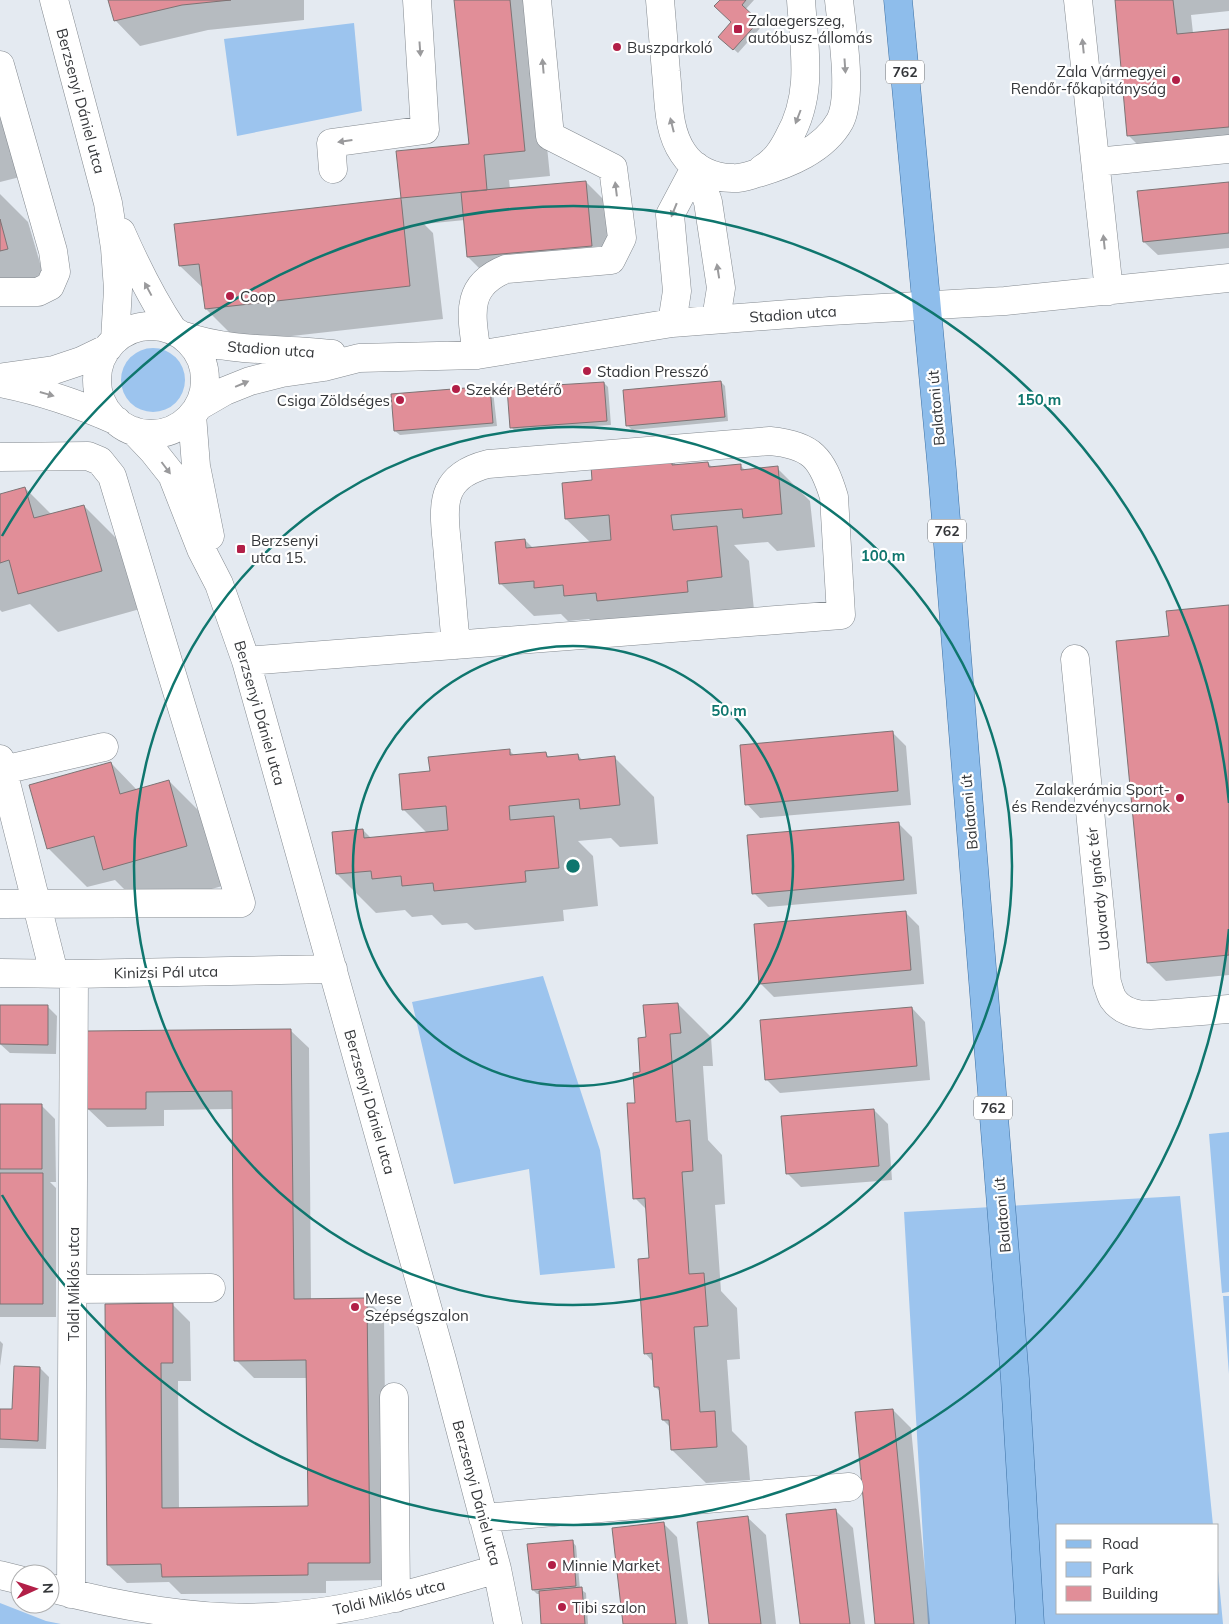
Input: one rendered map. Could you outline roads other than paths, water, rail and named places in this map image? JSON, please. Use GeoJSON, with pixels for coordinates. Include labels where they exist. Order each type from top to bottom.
{"type":"FeatureCollection","features":[{"type":"Feature","properties":{"kind":"main road","name":"Balatoni út"},"geometry":{"type":"LineString","coordinates":[[898,0],[927,306],[1015,1379],[1030,1624]]}},
{"type":"Feature","properties":{"kind":"street","name":"Berzsenyi Dániel utca"},"geometry":{"type":"LineString","coordinates":[[54,0],[108,203],[116,248],[118,290],[111,344]]}},
{"type":"Feature","properties":{"kind":"street"},"geometry":{"type":"LineString","coordinates":[[333,169],[331,143],[425,130],[417,0]]}},
{"type":"Feature","properties":{"kind":"street"},"geometry":{"type":"LineString","coordinates":[[477,354],[472,314],[473,302],[477,291],[486,280],[494,274],[506,270],[611,260],[622,238],[613,168],[550,136],[537,0]]}},
{"type":"Feature","properties":{"kind":"street"},"geometry":{"type":"LineString","coordinates":[[660,0],[670,118],[677,140],[683,153],[696,166],[722,178],[735,179],[778,167],[800,157],[816,147],[840,121],[844,110],[845,72],[839,0]]}},
{"type":"Feature","properties":{"kind":"street"},"geometry":{"type":"LineString","coordinates":[[754,174],[770,164],[781,152],[792,133],[801,110],[805,92],[806,70],[801,0]]}},
{"type":"Feature","properties":{"kind":"street"},"geometry":{"type":"LineString","coordinates":[[1078,0],[1109,291]]}},
{"type":"Feature","properties":{"kind":"street"},"geometry":{"type":"LineString","coordinates":[[0,65],[52,251],[56,272],[50,286],[38,292],[0,292]]}},
{"type":"Feature","properties":{"kind":"street"},"geometry":{"type":"LineString","coordinates":[[1096,162],[1229,149]]}},
{"type":"Feature","properties":{"kind":"street"},"geometry":{"type":"LineString","coordinates":[[696,166],[708,202],[721,288],[716,319]]}},
{"type":"Feature","properties":{"kind":"street"},"geometry":{"type":"LineString","coordinates":[[672,323],[677,291],[670,214],[696,166]]}},
{"type":"Feature","properties":{"kind":"street","name":"Berzsenyi Dániel utca"},"geometry":{"type":"LineString","coordinates":[[108,203],[159,309],[178,333]]}},
{"type":"Feature","properties":{"kind":"street","name":"Stadion utca"},"geometry":{"type":"LineString","coordinates":[[178,333],[200,342],[217,345],[277,351],[317,352],[358,358],[477,354],[672,323],[1005,301],[1229,278]]}},
{"type":"Feature","properties":{"kind":"street"},"geometry":{"type":"LineString","coordinates":[[0,377],[54,370],[81,360],[136,328],[161,326],[178,333],[195,348],[203,363],[205,385],[195,410],[179,427],[161,433],[143,433],[61,398],[24,387],[0,383]]}},
{"type":"Feature","properties":{"kind":"street"},"geometry":{"type":"LineString","coordinates":[[111,344],[102,357],[99,367],[98,387],[100,397],[105,406],[126,426]]}},
{"type":"Feature","properties":{"kind":"street","name":"Stadion utca"},"geometry":{"type":"LineString","coordinates":[[195,410],[225,391],[250,380],[324,367],[358,358]]}},
{"type":"Feature","properties":{"kind":"street","name":"Berzsenyi Dániel utca"},"geometry":{"type":"LineString","coordinates":[[195,410],[196,466],[219,584]]}},
{"type":"Feature","properties":{"kind":"street","name":"Berzsenyi Dániel utca"},"geometry":{"type":"LineString","coordinates":[[126,426],[154,451],[172,475],[201,549],[219,584],[246,661],[442,1360],[497,1569],[508,1624]]}},
{"type":"Feature","properties":{"kind":"street"},"geometry":{"type":"LineString","coordinates":[[246,661],[456,645],[841,615],[834,497],[829,479],[812,454],[802,447],[788,442],[770,440],[488,464],[474,468],[462,474],[454,482],[446,500],[447,538],[456,645]]}},
{"type":"Feature","properties":{"kind":"street"},"geometry":{"type":"LineString","coordinates":[[0,457],[88,456],[100,461],[112,476],[241,903],[0,904]]}},
{"type":"Feature","properties":{"kind":"street","name":"Udvardy Ignác tér"},"geometry":{"type":"LineString","coordinates":[[1075,658],[1107,983],[1113,999],[1124,1009],[1138,1015],[1150,1016],[1229,1009]]}},
{"type":"Feature","properties":{"kind":"street"},"geometry":{"type":"LineString","coordinates":[[1,765],[104,747]]}},
{"type":"Feature","properties":{"kind":"street","name":"Toldi Miklós utca"},"geometry":{"type":"LineString","coordinates":[[1,765],[37,904],[64,973],[73,1289],[60,1591],[136,1607],[244,1618],[349,1608],[396,1598],[497,1569]]}},
{"type":"Feature","properties":{"kind":"street","name":"Kinizsi Pál utca"},"geometry":{"type":"LineString","coordinates":[[0,973],[333,969]]}},
{"type":"Feature","properties":{"kind":"street"},"geometry":{"type":"LineString","coordinates":[[73,1289],[210,1288]]}},
{"type":"Feature","properties":{"kind":"street"},"geometry":{"type":"LineString","coordinates":[[394,1397],[396,1598]]}},
{"type":"Feature","properties":{"kind":"street"},"geometry":{"type":"LineString","coordinates":[[483,1518],[849,1487]]}},
{"type":"Feature","properties":{"kind":"place","name":"Zalaegerszeg, autóbusz-állomás"},"geometry":{"type":"Point","coordinates":[738,29]}},
{"type":"Feature","properties":{"kind":"place","name":"Buszparkoló"},"geometry":{"type":"Point","coordinates":[617,47]}},
{"type":"Feature","properties":{"kind":"place","name":"Zala Vármegyei Rendőr-főkapitányság"},"geometry":{"type":"Point","coordinates":[1176,80]}},
{"type":"Feature","properties":{"kind":"place","name":"Coop"},"geometry":{"type":"Point","coordinates":[230,296]}},
{"type":"Feature","properties":{"kind":"place","name":"Stadion Presszó"},"geometry":{"type":"Point","coordinates":[587,371]}},
{"type":"Feature","properties":{"kind":"place","name":"Szekér Betérő"},"geometry":{"type":"Point","coordinates":[456,389]}},
{"type":"Feature","properties":{"kind":"place","name":"Csiga Zöldséges"},"geometry":{"type":"Point","coordinates":[400,400]}},
{"type":"Feature","properties":{"kind":"place","name":"Berzsenyi utca 15."},"geometry":{"type":"Point","coordinates":[241,549]}},
{"type":"Feature","properties":{"kind":"place","name":"Zalakerámia Sport- és Rendezvénycsarnok"},"geometry":{"type":"Point","coordinates":[1180,798]}},
{"type":"Feature","properties":{"kind":"place","name":"Mese Szépségszalon"},"geometry":{"type":"Point","coordinates":[355,1307]}},
{"type":"Feature","properties":{"kind":"place","name":"Minnie Market"},"geometry":{"type":"Point","coordinates":[552,1565]}},
{"type":"Feature","properties":{"kind":"place","name":"Tibi szalon"},"geometry":{"type":"Point","coordinates":[562,1607]}}]}
